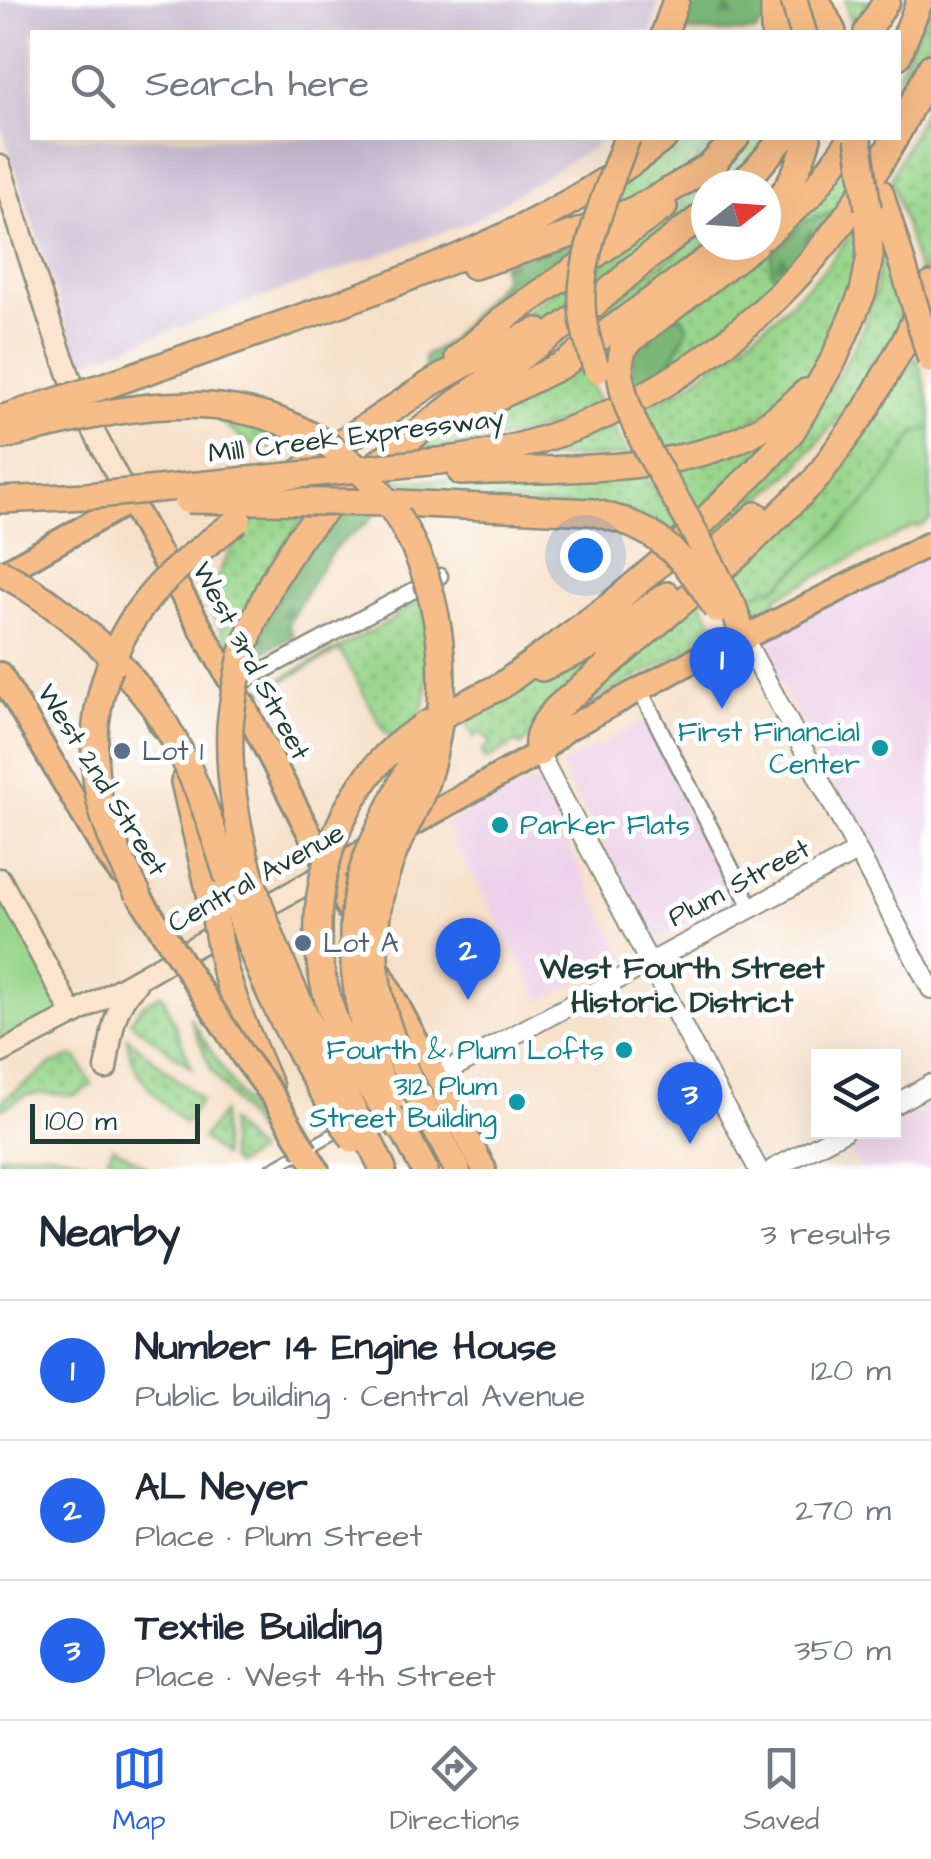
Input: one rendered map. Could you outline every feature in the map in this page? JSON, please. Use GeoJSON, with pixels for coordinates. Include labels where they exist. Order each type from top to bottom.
{"type":"FeatureCollection","features":[{"type":"Feature","properties":{"kind":"highway"},"geometry":{"type":"LineString","coordinates":[[666,30],[676,0]]}},
{"type":"Feature","properties":{"kind":"highway"},"geometry":{"type":"LineString","coordinates":[[774,0],[776,30]]}},
{"type":"Feature","properties":{"kind":"highway"},"geometry":{"type":"LineString","coordinates":[[794,0],[802,30]]}},
{"type":"Feature","properties":{"kind":"highway"},"geometry":{"type":"LineString","coordinates":[[778,30],[808,0]]}},
{"type":"Feature","properties":{"kind":"highway"},"geometry":{"type":"LineString","coordinates":[[820,0],[832,30]]}},
{"type":"Feature","properties":{"kind":"highway"},"geometry":{"type":"LineString","coordinates":[[868,30],[887,0]]}},
{"type":"Feature","properties":{"kind":"highway"},"geometry":{"type":"LineString","coordinates":[[901,48],[920,0]]}},
{"type":"Feature","properties":{"kind":"highway","name":"Mill Creek Expressway"},"geometry":{"type":"LineString","coordinates":[[901,127],[931,67]]}},
{"type":"Feature","properties":{"kind":"highway"},"geometry":{"type":"LineString","coordinates":[[626,140],[593,236],[583,280],[584,327],[607,374],[620,378],[646,446],[727,612],[728,628],[744,638]]}},
{"type":"Feature","properties":{"kind":"highway"},"geometry":{"type":"LineString","coordinates":[[0,419],[112,384],[425,270],[523,227],[627,168],[662,140]]}},
{"type":"Feature","properties":{"kind":"highway"},"geometry":{"type":"LineString","coordinates":[[433,382],[507,316],[658,212],[716,162],[734,140]]}},
{"type":"Feature","properties":{"kind":"highway"},"geometry":{"type":"LineString","coordinates":[[756,170],[781,140]]}},
{"type":"Feature","properties":{"kind":"highway"},"geometry":{"type":"LineString","coordinates":[[781,195],[794,177],[807,140]]}},
{"type":"Feature","properties":{"kind":"highway"},"geometry":{"type":"LineString","coordinates":[[781,222],[811,194],[856,140]]}},
{"type":"Feature","properties":{"kind":"highway"},"geometry":{"type":"LineString","coordinates":[[859,140],[874,200],[904,269],[931,360]]}},
{"type":"Feature","properties":{"kind":"highway","name":"Mill Creek Expressway"},"geometry":{"type":"LineString","coordinates":[[0,500],[92,507],[335,472],[434,467],[554,436],[631,403],[682,374],[736,334],[792,281],[843,221],[894,140]]}},
{"type":"Feature","properties":{"kind":"highway"},"geometry":{"type":"LineString","coordinates":[[307,315],[423,284],[562,239],[665,194],[716,162]]}},
{"type":"Feature","properties":{"kind":"highway"},"geometry":{"type":"LineString","coordinates":[[501,686],[659,564],[792,431],[817,391],[863,292],[874,200]]}},
{"type":"Feature","properties":{"kind":"highway"},"geometry":{"type":"LineString","coordinates":[[138,894],[113,841],[100,796],[95,744],[103,689],[124,634],[144,604],[172,573],[317,460],[433,382],[590,301],[691,224]]}},
{"type":"Feature","properties":{"kind":"highway"},"geometry":{"type":"LineString","coordinates":[[392,452],[564,364],[706,260]]}},
{"type":"Feature","properties":{"kind":"highway"},"geometry":{"type":"LineString","coordinates":[[607,374],[634,337],[734,260]]}},
{"type":"Feature","properties":{"kind":"highway"},"geometry":{"type":"LineString","coordinates":[[368,1154],[278,954],[242,839],[232,783],[230,741],[233,697],[243,652],[267,592],[299,538],[343,490],[593,306],[641,263]]}},
{"type":"Feature","properties":{"kind":"highway"},"geometry":{"type":"LineString","coordinates":[[539,753],[537,736],[558,708],[739,554],[816,479],[848,436],[905,342],[931,286]]}},
{"type":"Feature","properties":{"kind":"highway"},"geometry":{"type":"LineString","coordinates":[[434,467],[619,464],[681,458],[722,447],[752,434],[791,406],[820,374],[850,325]]}},
{"type":"Feature","properties":{"kind":"highway"},"geometry":{"type":"LineString","coordinates":[[404,1132],[364,1080],[340,1033],[328,1001],[317,944],[319,900],[329,854],[342,816],[362,782],[394,748],[460,706],[599,642],[672,591],[785,488],[852,416],[887,371]]}},
{"type":"Feature","properties":{"kind":"highway"},"geometry":{"type":"LineString","coordinates":[[0,436],[94,415],[166,406],[246,411],[318,439],[343,457],[389,503],[418,553],[436,617],[441,686],[434,748],[422,794],[396,846],[376,915],[376,982],[403,1069],[457,1169]]}},
{"type":"Feature","properties":{"kind":"highway"},"geometry":{"type":"LineString","coordinates":[[92,507],[400,503],[584,512],[625,521],[668,546],[727,612]]}},
{"type":"Feature","properties":{"kind":"highway"},"geometry":{"type":"LineString","coordinates":[[0,574],[28,587],[64,612],[117,661],[154,707],[196,780],[253,952],[278,1014],[318,1088],[382,1169]]}},
{"type":"Feature","properties":{"kind":"highway"},"geometry":{"type":"LineString","coordinates":[[424,1169],[385,1090],[363,1019],[353,924],[355,894],[366,860],[420,739],[434,678],[436,617]]}},
{"type":"Feature","properties":{"kind":"highway"},"geometry":{"type":"LineString","coordinates":[[154,707],[192,809],[225,970],[273,1096]]}},
{"type":"Feature","properties":{"kind":"main road","name":"West 3rd Street"},"geometry":{"type":"LineString","coordinates":[[0,166],[80,405],[234,687],[484,1169]]}},
{"type":"Feature","properties":{"kind":"main road"},"geometry":{"type":"LineString","coordinates":[[0,574],[68,535],[92,507],[130,500]]}},
{"type":"Feature","properties":{"kind":"main road"},"geometry":{"type":"LineString","coordinates":[[92,507],[152,540]]}},
{"type":"Feature","properties":{"kind":"main road","name":"Central Avenue"},"geometry":{"type":"LineString","coordinates":[[539,753],[566,730],[724,644],[744,638],[931,543]]}},
{"type":"Feature","properties":{"kind":"main road","name":"Central Avenue"},"geometry":{"type":"LineString","coordinates":[[0,1053],[539,753],[563,745],[734,653],[744,638]]}},
{"type":"Feature","properties":{"kind":"main road","name":"West 2nd Street"},"geometry":{"type":"LineString","coordinates":[[0,674],[105,852],[138,894],[317,1169]]}},
{"type":"Feature","properties":{"kind":"main road"},"geometry":{"type":"LineString","coordinates":[[0,879],[73,1015]]}},
{"type":"Feature","properties":{"kind":"main road"},"geometry":{"type":"LineString","coordinates":[[106,1069],[116,1012],[146,973]]}},
{"type":"Feature","properties":{"kind":"street"},"geometry":{"type":"LineString","coordinates":[[234,687],[440,576]]}},
{"type":"Feature","properties":{"kind":"street"},"geometry":{"type":"LineString","coordinates":[[744,638],[931,989]]}},
{"type":"Feature","properties":{"kind":"street"},"geometry":{"type":"LineString","coordinates":[[645,700],[751,907]]}},
{"type":"Feature","properties":{"kind":"street"},"geometry":{"type":"LineString","coordinates":[[539,753],[758,1169]]}},
{"type":"Feature","properties":{"kind":"street","name":"Plum Street"},"geometry":{"type":"LineString","coordinates":[[434,1078],[858,851]]}},
{"type":"Feature","properties":{"kind":"street"},"geometry":{"type":"LineString","coordinates":[[270,1169],[434,1078]]}},
{"type":"Feature","properties":{"kind":"street"},"geometry":{"type":"LineString","coordinates":[[901,1101],[931,1084]]}},
{"type":"Feature","properties":{"kind":"street"},"geometry":{"type":"LineString","coordinates":[[773,1169],[831,1139]]}},
{"type":"Feature","properties":{"kind":"shaded area"},"geometry":{"type":"Polygon","coordinates":[[[0,0],[658,0],[652,30],[30,30],[30,140],[597,140],[593,147],[471,222],[79,364],[0,123],[0,0]]]}},
{"type":"Feature","properties":{"kind":"shaded area","name":"First Financial Center"},"geometry":{"type":"Polygon","coordinates":[[[931,548],[931,968],[757,639],[931,548]]]}},
{"type":"Feature","properties":{"kind":"shaded area"},"geometry":{"type":"Polygon","coordinates":[[[644,721],[735,898],[655,940],[560,766],[644,721]]]}},
{"type":"Feature","properties":{"kind":"shaded area"},"geometry":{"type":"Polygon","coordinates":[[[536,781],[625,957],[542,1001],[445,824],[536,781]]]}},
{"type":"Feature","properties":{"kind":"shaded area"},"geometry":{"type":"Polygon","coordinates":[[[931,1102],[931,1169],[860,1169],[849,1148],[865,1139],[901,1139],[901,1119],[931,1102]]]}},
{"type":"Feature","properties":{"kind":"green space"},"geometry":{"type":"Polygon","coordinates":[[[685,0],[768,0],[769,16],[757,30],[676,30],[685,0]]]}},
{"type":"Feature","properties":{"kind":"green space"},"geometry":{"type":"Polygon","coordinates":[[[845,0],[871,0],[853,29],[845,0]]]}},
{"type":"Feature","properties":{"kind":"green space"},"geometry":{"type":"Polygon","coordinates":[[[931,0],[931,37],[901,104],[901,67],[931,0]]]}},
{"type":"Feature","properties":{"kind":"green space"},"geometry":{"type":"Polygon","coordinates":[[[931,97],[931,251],[921,280],[891,177],[931,97]]]}},
{"type":"Feature","properties":{"kind":"green space"},"geometry":{"type":"Polygon","coordinates":[[[676,140],[719,140],[681,177],[610,214],[623,176],[676,140]]]}},
{"type":"Feature","properties":{"kind":"green space"},"geometry":{"type":"Polygon","coordinates":[[[743,140],[766,140],[739,169],[714,170],[743,140]]]}},
{"type":"Feature","properties":{"kind":"green space"},"geometry":{"type":"Polygon","coordinates":[[[850,154],[857,183],[836,211],[805,221],[778,281],[675,367],[676,351],[688,328],[675,312],[733,260],[781,260],[781,216],[850,154]]]}},
{"type":"Feature","properties":{"kind":"green space"},"geometry":{"type":"Polygon","coordinates":[[[691,192],[691,211],[592,286],[595,263],[691,192]]]}},
{"type":"Feature","properties":{"kind":"green space"},"geometry":{"type":"Polygon","coordinates":[[[836,211],[778,281],[771,271],[772,260],[781,260],[781,244],[805,221],[836,211]]]}},
{"type":"Feature","properties":{"kind":"green space"},"geometry":{"type":"Polygon","coordinates":[[[862,218],[857,278],[836,335],[811,373],[790,396],[756,419],[711,442],[662,451],[641,411],[691,383],[775,317],[825,269],[862,218]]]}},
{"type":"Feature","properties":{"kind":"green space"},"geometry":{"type":"Polygon","coordinates":[[[881,234],[907,320],[859,395],[790,474],[709,541],[707,535],[833,384],[861,333],[876,289],[881,234]]]}},
{"type":"Feature","properties":{"kind":"green space"},"geometry":{"type":"Polygon","coordinates":[[[578,240],[574,259],[425,372],[424,356],[449,341],[504,278],[501,264],[578,240]]]}},
{"type":"Feature","properties":{"kind":"green space"},"geometry":{"type":"Polygon","coordinates":[[[691,240],[691,256],[595,330],[593,312],[691,240]]]}},
{"type":"Feature","properties":{"kind":"green space"},"geometry":{"type":"Polygon","coordinates":[[[571,278],[570,302],[537,323],[488,340],[571,278]]]}},
{"type":"Feature","properties":{"kind":"green space"},"geometry":{"type":"Polygon","coordinates":[[[675,312],[683,317],[688,328],[676,351],[675,367],[631,391],[633,348],[675,312]]]}},
{"type":"Feature","properties":{"kind":"green space"},"geometry":{"type":"Polygon","coordinates":[[[917,356],[931,408],[931,429],[915,433],[864,505],[828,541],[779,585],[741,600],[727,574],[848,456],[917,356]]]}},
{"type":"Feature","properties":{"kind":"green space"},"geometry":{"type":"Polygon","coordinates":[[[582,364],[601,407],[546,428],[476,445],[406,452],[441,430],[582,364]]]}},
{"type":"Feature","properties":{"kind":"green space"},"geometry":{"type":"Polygon","coordinates":[[[788,414],[772,443],[695,513],[669,465],[788,414]]]}},
{"type":"Feature","properties":{"kind":"green space"},"geometry":{"type":"Polygon","coordinates":[[[214,416],[236,418],[294,438],[271,448],[248,443],[214,416]]]}},
{"type":"Feature","properties":{"kind":"green space"},"geometry":{"type":"Polygon","coordinates":[[[612,426],[628,455],[527,460],[526,456],[612,426]]]}},
{"type":"Feature","properties":{"kind":"green space"},"geometry":{"type":"Polygon","coordinates":[[[931,429],[931,520],[777,597],[761,612],[750,612],[741,600],[780,585],[864,505],[915,433],[931,429]]]}},
{"type":"Feature","properties":{"kind":"green space"},"geometry":{"type":"Polygon","coordinates":[[[644,474],[680,526],[672,533],[631,512],[401,495],[389,481],[644,474]]]}},
{"type":"Feature","properties":{"kind":"green space"},"geometry":{"type":"Polygon","coordinates":[[[266,508],[310,509],[255,591],[231,648],[202,594],[213,589],[234,545],[266,508]]]}},
{"type":"Feature","properties":{"kind":"green space"},"geometry":{"type":"Polygon","coordinates":[[[339,510],[376,511],[335,548],[322,566],[288,624],[293,636],[254,654],[269,614],[289,578],[339,510]]]}},
{"type":"Feature","properties":{"kind":"green space"},"geometry":{"type":"Polygon","coordinates":[[[699,598],[714,624],[711,637],[574,711],[699,598]]]}},
{"type":"Feature","properties":{"kind":"green space"},"geometry":{"type":"Polygon","coordinates":[[[422,600],[428,661],[423,708],[418,718],[392,738],[340,650],[260,693],[259,691],[422,600]]]}},
{"type":"Feature","properties":{"kind":"green space"},"geometry":{"type":"Polygon","coordinates":[[[632,629],[521,746],[517,742],[486,760],[482,752],[491,742],[480,732],[474,737],[464,718],[632,629]]]}},
{"type":"Feature","properties":{"kind":"green space"},"geometry":{"type":"Polygon","coordinates":[[[0,879],[73,1015],[0,1053],[0,879]]]}},
{"type":"Feature","properties":{"kind":"green space"},"geometry":{"type":"Polygon","coordinates":[[[162,994],[192,1068],[130,1021],[144,1004],[162,994]]]}},
{"type":"Feature","properties":{"kind":"green space"},"geometry":{"type":"Polygon","coordinates":[[[189,1016],[271,1146],[267,1147],[212,1071],[189,1016]]]}},
{"type":"Feature","properties":{"kind":"green space"},"geometry":{"type":"Polygon","coordinates":[[[127,1037],[201,1100],[185,1124],[140,1075],[127,1037]]]}},
{"type":"Feature","properties":{"kind":"green space"},"geometry":{"type":"Polygon","coordinates":[[[72,1056],[78,1059],[92,1085],[74,1096],[26,1095],[0,1110],[0,1102],[52,1064],[72,1056]]]}},
{"type":"Feature","properties":{"kind":"green space"},"geometry":{"type":"Polygon","coordinates":[[[222,1113],[222,1156],[202,1138],[222,1113]]]}},
{"type":"Feature","properties":{"kind":"green space"},"geometry":{"type":"Polygon","coordinates":[[[229,1122],[257,1152],[235,1165],[229,1159],[229,1122]]]}},
{"type":"Feature","properties":{"kind":"green space"},"geometry":{"type":"Polygon","coordinates":[[[113,1146],[149,1169],[0,1169],[0,1156],[29,1153],[65,1155],[104,1168],[113,1146]]]}},
{"type":"Feature","properties":{"kind":"place","name":"Number 14 Engine House"},"geometry":{"type":"Point","coordinates":[722,709]}},
{"type":"Feature","properties":{"kind":"place","name":"First Financial Center"},"geometry":{"type":"Point","coordinates":[880,748]}},
{"type":"Feature","properties":{"kind":"place","name":"Lot 1"},"geometry":{"type":"Point","coordinates":[122,751]}},
{"type":"Feature","properties":{"kind":"place","name":"Parker Flats"},"geometry":{"type":"Point","coordinates":[500,825]}},
{"type":"Feature","properties":{"kind":"place","name":"Lot A"},"geometry":{"type":"Point","coordinates":[303,943]}},
{"type":"Feature","properties":{"kind":"place","name":"AL Neyer"},"geometry":{"type":"Point","coordinates":[468,1000]}},
{"type":"Feature","properties":{"kind":"place","name":"Fourth & Plum Lofts"},"geometry":{"type":"Point","coordinates":[624,1050]}},
{"type":"Feature","properties":{"kind":"place","name":"312 Plum Street Building"},"geometry":{"type":"Point","coordinates":[517,1102]}},
{"type":"Feature","properties":{"kind":"place","name":"Textile Building"},"geometry":{"type":"Point","coordinates":[690,1144]}},
{"type":"Feature","properties":{"kind":"district","name":"West Fourth Street Historic District"},"geometry":{"type":"Point","coordinates":[682,986]}}]}
